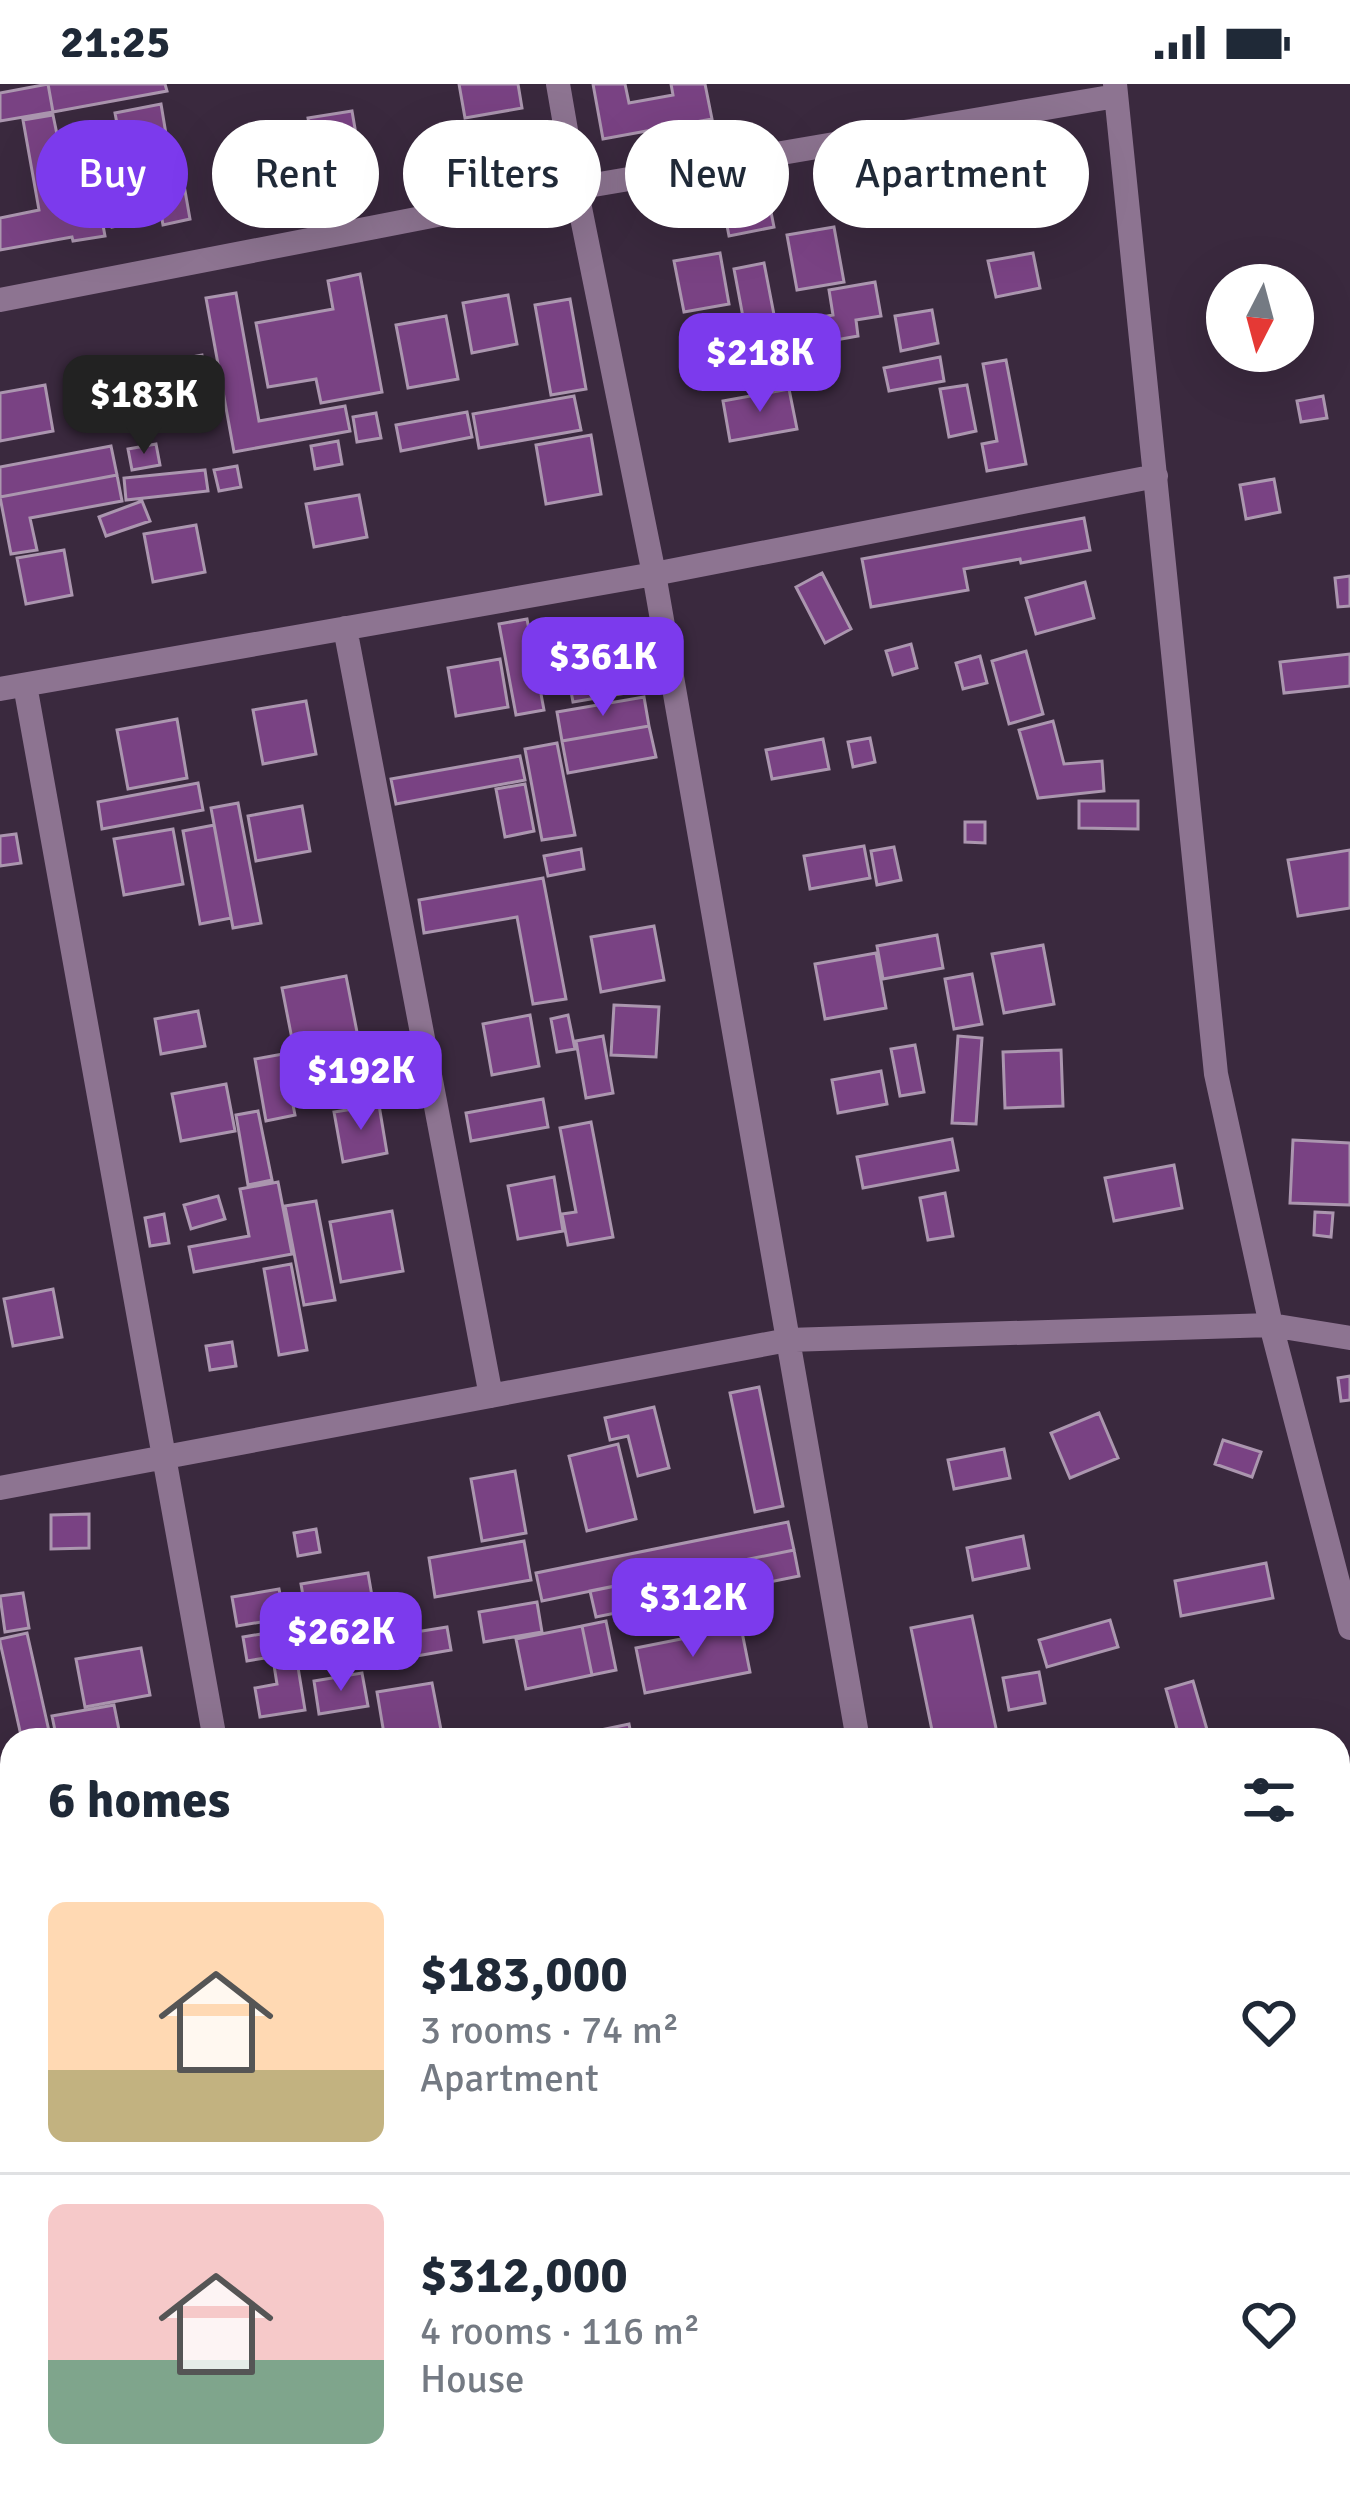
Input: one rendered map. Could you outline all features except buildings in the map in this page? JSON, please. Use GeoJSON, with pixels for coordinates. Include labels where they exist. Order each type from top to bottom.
{"type":"FeatureCollection","features":[{"type":"Feature","properties":{"kind":"street"},"geometry":{"type":"LineString","coordinates":[[559,84],[565,120]]}},
{"type":"Feature","properties":{"kind":"street"},"geometry":{"type":"LineString","coordinates":[[601,183],[1116,90],[1216,1074],[1271,1324],[1350,1628]]}},
{"type":"Feature","properties":{"kind":"street"},"geometry":{"type":"LineString","coordinates":[[0,300],[403,222]]}},
{"type":"Feature","properties":{"kind":"street"},"geometry":{"type":"LineString","coordinates":[[584,228],[654,574],[852,1728]]}},
{"type":"Feature","properties":{"kind":"street"},"geometry":{"type":"LineString","coordinates":[[212,1728],[164,1458],[13,687],[654,574],[1156,476]]}},
{"type":"Feature","properties":{"kind":"street"},"geometry":{"type":"LineString","coordinates":[[345,628],[491,1396]]}},
{"type":"Feature","properties":{"kind":"street"},"geometry":{"type":"LineString","coordinates":[[0,1489],[788,1340],[1271,1324],[1350,1338]]}}]}
